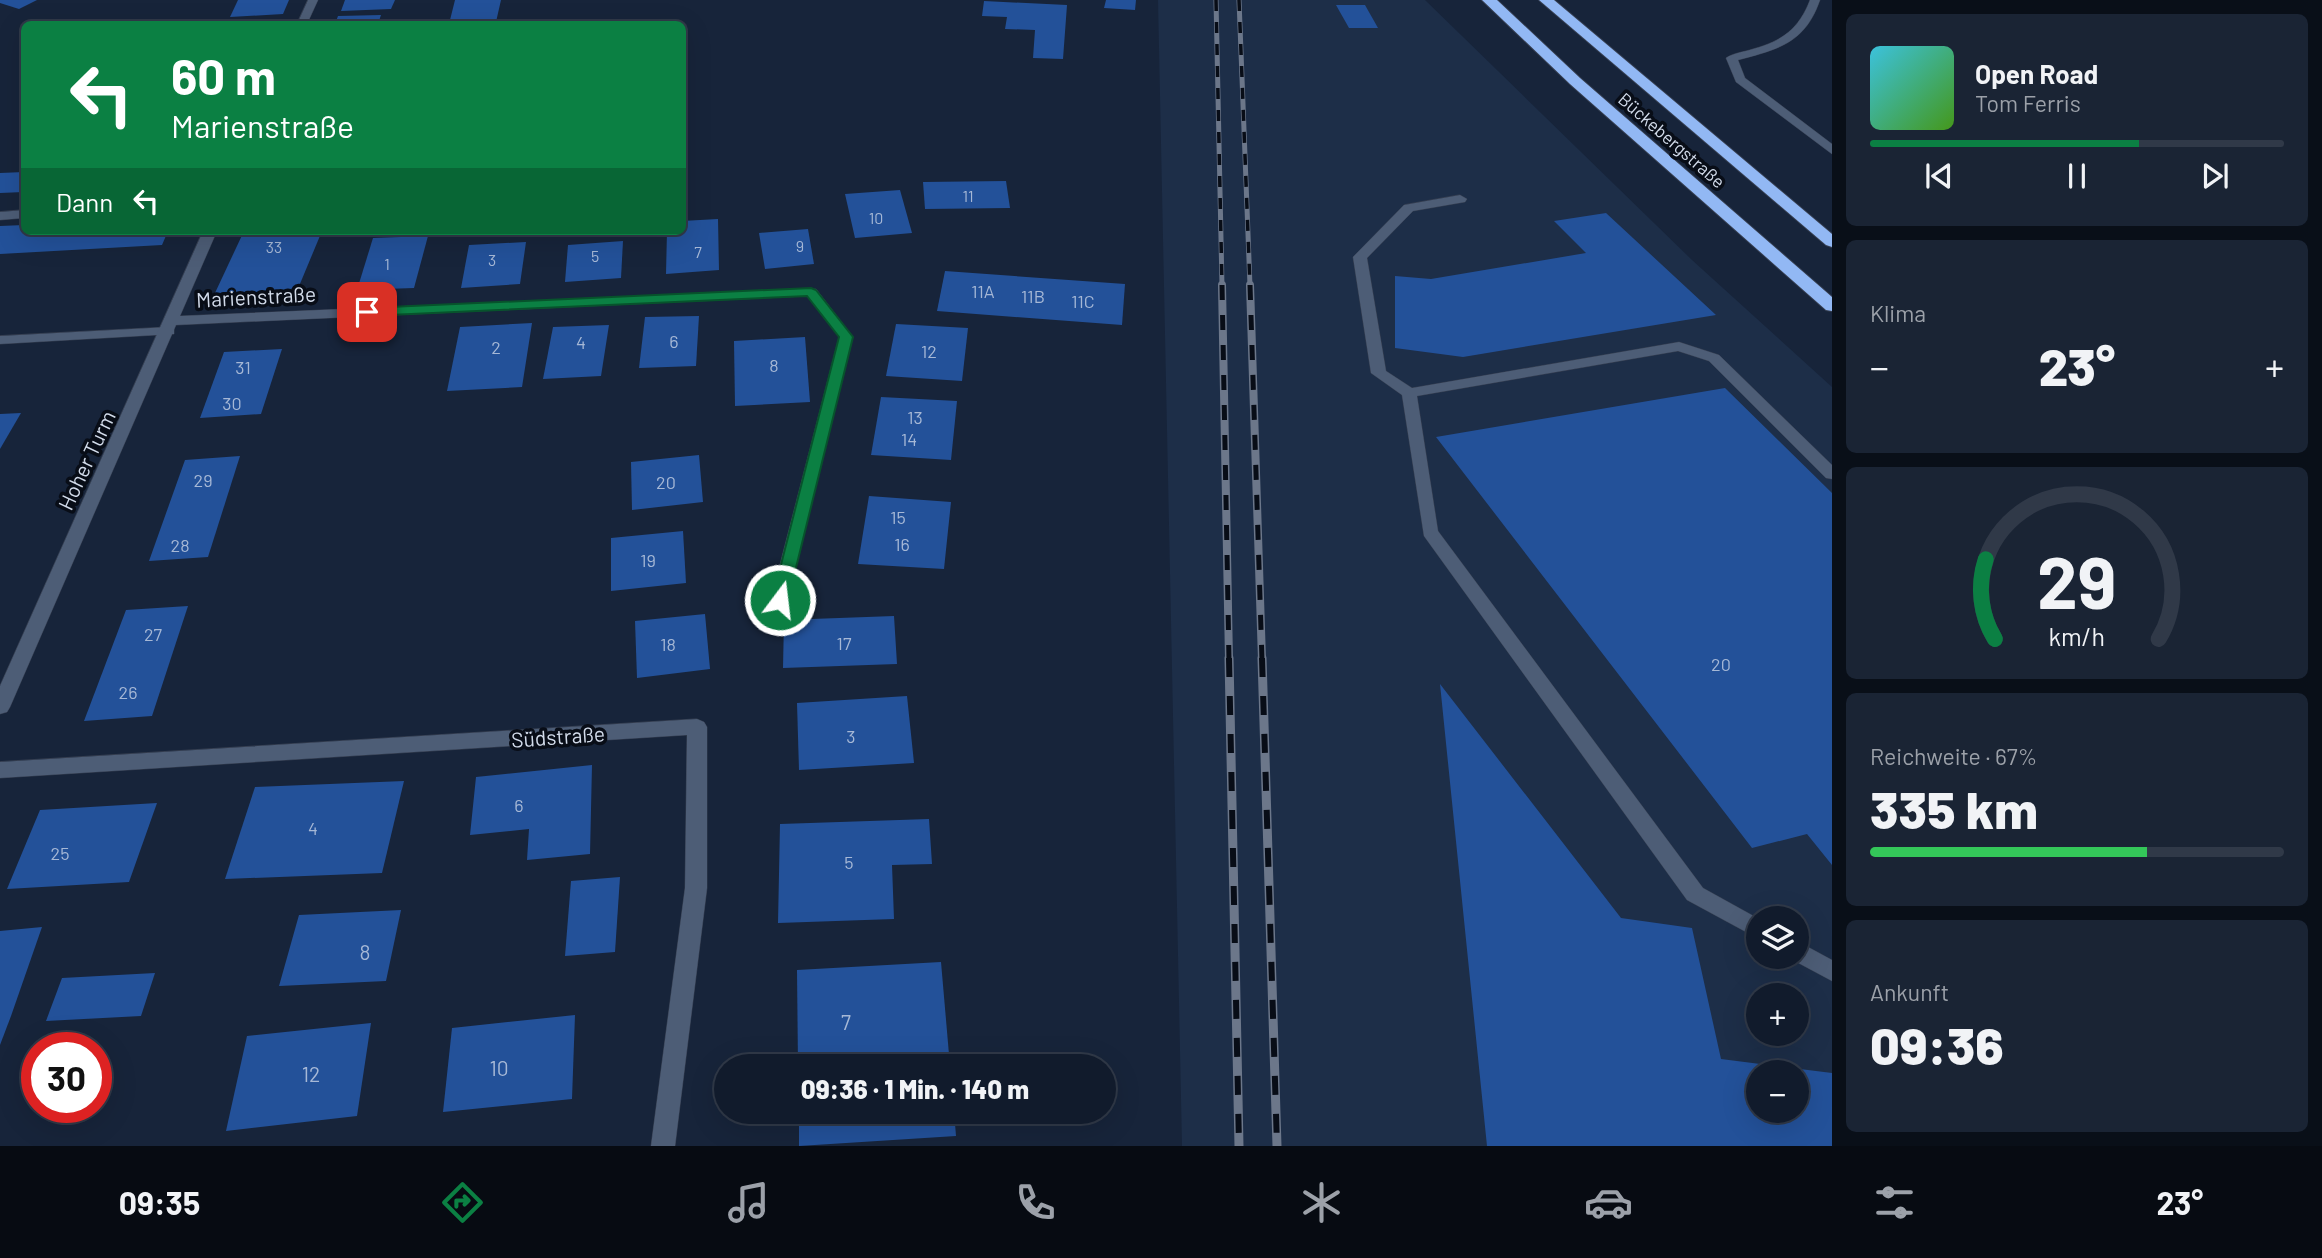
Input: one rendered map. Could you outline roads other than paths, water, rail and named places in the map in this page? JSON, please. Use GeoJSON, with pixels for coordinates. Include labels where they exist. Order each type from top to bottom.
{"type":"FeatureCollection","features":[{"type":"Feature","properties":{"kind":"highway","name":"Bückebergstraße"},"geometry":{"type":"LineString","coordinates":[[1489,0],[1576,81],[1832,306]]}},
{"type":"Feature","properties":{"kind":"highway","name":"Bückebergstraße"},"geometry":{"type":"LineString","coordinates":[[1546,0],[1832,242]]}},
{"type":"Feature","properties":{"kind":"street"},"geometry":{"type":"LineString","coordinates":[[303,21],[313,0]]}},
{"type":"Feature","properties":{"kind":"street"},"geometry":{"type":"LineString","coordinates":[[1815,0],[1800,32],[1776,47],[1732,58],[1740,80],[1832,150]]}},
{"type":"Feature","properties":{"kind":"street"},"geometry":{"type":"LineString","coordinates":[[1460,199],[1409,208],[1360,257],[1379,373],[1409,393],[1679,346],[1714,358],[1832,474]]}},
{"type":"Feature","properties":{"kind":"street"},"geometry":{"type":"LineString","coordinates":[[0,216],[21,214]]}},
{"type":"Feature","properties":{"kind":"street","name":"Hoher Turm"},"geometry":{"type":"LineString","coordinates":[[0,707],[171,326],[208,235]]}},
{"type":"Feature","properties":{"kind":"street","name":"Marienstraße"},"geometry":{"type":"LineString","coordinates":[[171,326],[811,292],[846,337],[780,600]]}},
{"type":"Feature","properties":{"kind":"street"},"geometry":{"type":"LineString","coordinates":[[0,340],[171,326]]}},
{"type":"Feature","properties":{"kind":"street"},"geometry":{"type":"LineString","coordinates":[[1409,393],[1430,532],[1695,894],[1746,923]]}},
{"type":"Feature","properties":{"kind":"street","name":"Südstraße"},"geometry":{"type":"LineString","coordinates":[[0,770],[696,727],[695,888],[663,1146]]}},
{"type":"Feature","properties":{"kind":"street"},"geometry":{"type":"LineString","coordinates":[[1809,958],[1832,971]]}},
{"type":"Feature","properties":{"kind":"railway"},"geometry":{"type":"LineString","coordinates":[[1216,0],[1222,286]]}},
{"type":"Feature","properties":{"kind":"railway"},"geometry":{"type":"LineString","coordinates":[[1239,0],[1250,286]]}},
{"type":"Feature","properties":{"kind":"railway"},"geometry":{"type":"LineString","coordinates":[[1222,285],[1229,660]]}},
{"type":"Feature","properties":{"kind":"railway"},"geometry":{"type":"LineString","coordinates":[[1250,285],[1262,660]]}},
{"type":"Feature","properties":{"kind":"railway"},"geometry":{"type":"LineString","coordinates":[[1229,658],[1239,1146]]}},
{"type":"Feature","properties":{"kind":"railway"},"geometry":{"type":"LineString","coordinates":[[1262,658],[1277,1146]]}}]}
